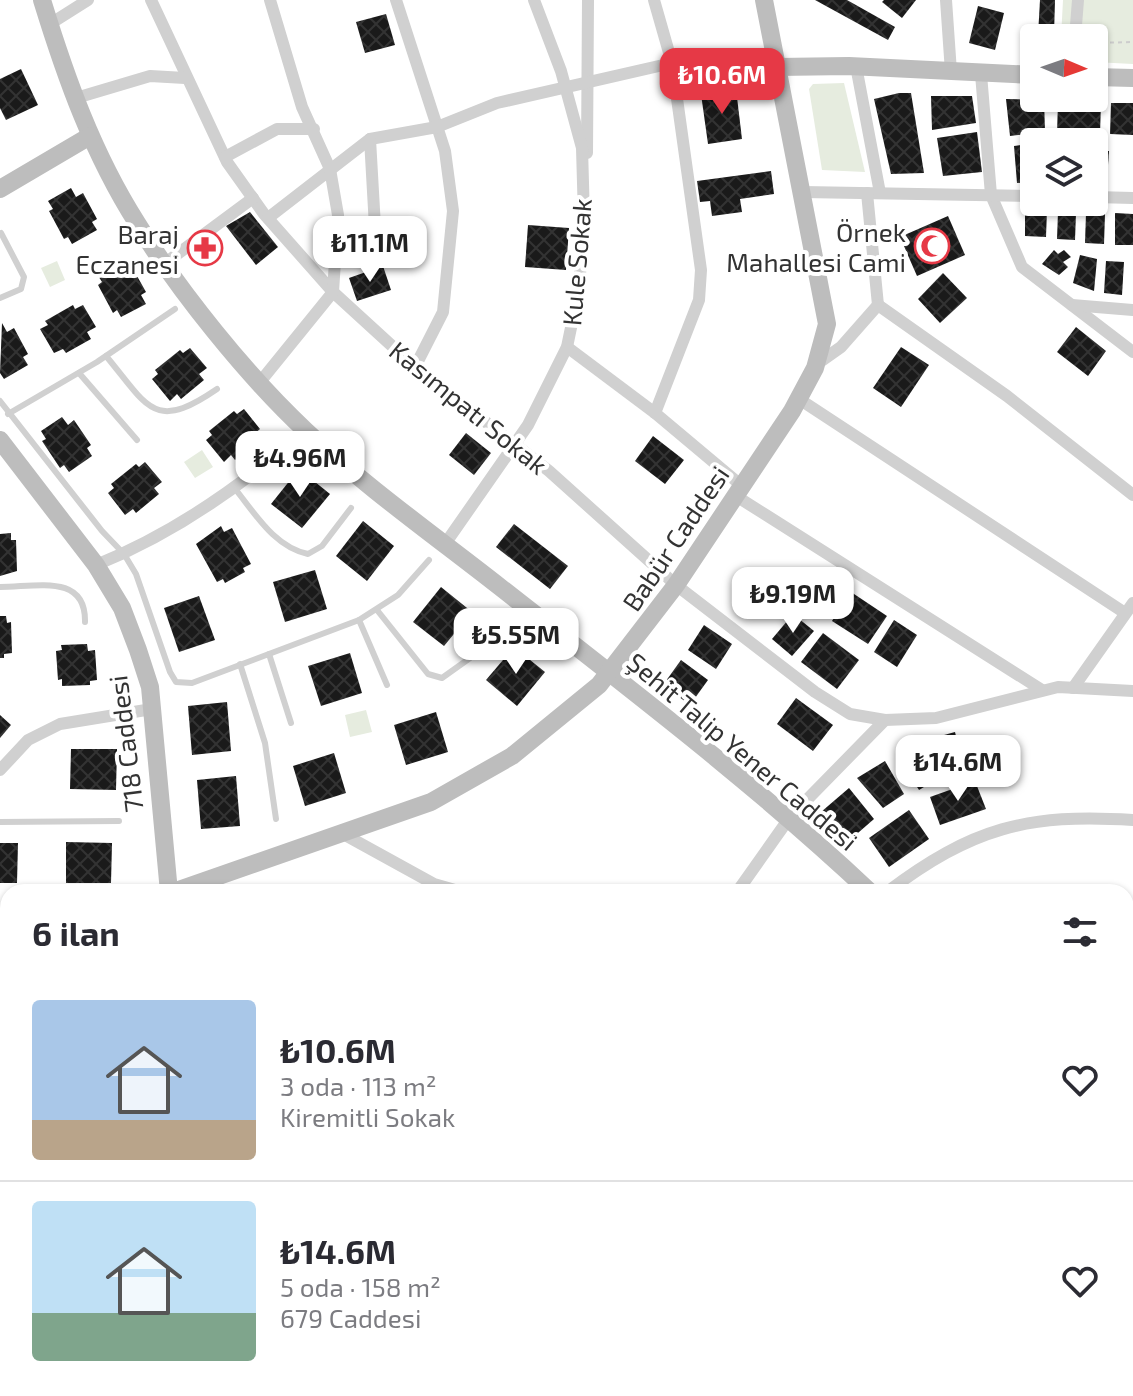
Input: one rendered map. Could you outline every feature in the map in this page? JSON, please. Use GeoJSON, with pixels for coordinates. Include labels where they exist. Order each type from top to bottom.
{"type":"FeatureCollection","features":[{"type":"Feature","properties":{"kind":"street","name":"Şehit Talip Yener Caddesi"},"geometry":{"type":"LineString","coordinates":[[42,0],[90,136],[136,223],[164,264],[260,382],[308,432],[790,817],[861,884]]}},
{"type":"Feature","properties":{"kind":"street"},"geometry":{"type":"LineString","coordinates":[[50,24],[88,0]]}},
{"type":"Feature","properties":{"kind":"street","name":"Kasımpatı Sokak"},"geometry":{"type":"LineString","coordinates":[[151,0],[185,78],[225,157],[268,218],[333,292],[415,367],[516,446],[676,585],[815,692],[850,714],[885,720],[936,718],[1042,690],[1133,691]]}},
{"type":"Feature","properties":{"kind":"street"},"geometry":{"type":"LineString","coordinates":[[260,382],[333,292],[338,215],[330,169],[302,107],[270,0]]}},
{"type":"Feature","properties":{"kind":"street"},"geometry":{"type":"LineString","coordinates":[[396,0],[445,151],[453,211],[443,312],[415,367]]}},
{"type":"Feature","properties":{"kind":"street","name":"Kule Sokak"},"geometry":{"type":"LineString","coordinates":[[445,544],[516,446],[567,347],[579,289],[582,148],[565,86],[534,0]]}},
{"type":"Feature","properties":{"kind":"street"},"geometry":{"type":"LineString","coordinates":[[583,175],[588,145],[588,0]]}},
{"type":"Feature","properties":{"kind":"street"},"geometry":{"type":"LineString","coordinates":[[654,0],[672,63],[701,270],[699,300],[655,413]]}},
{"type":"Feature","properties":{"kind":"street","name":"Babür Caddesi"},"geometry":{"type":"LineString","coordinates":[[195,884],[418,808],[512,756],[611,674],[676,585],[799,399],[817,364],[826,335],[826,311],[764,0]]}},
{"type":"Feature","properties":{"kind":"street"},"geometry":{"type":"LineString","coordinates":[[946,0],[951,72]]}},
{"type":"Feature","properties":{"kind":"street"},"geometry":{"type":"LineString","coordinates":[[1076,24],[1078,0]]}},
{"type":"Feature","properties":{"kind":"street"},"geometry":{"type":"LineString","coordinates":[[268,218],[370,139],[437,127],[497,103],[672,63],[758,58],[777,67],[856,66],[1020,75]]}},
{"type":"Feature","properties":{"kind":"street"},"geometry":{"type":"LineString","coordinates":[[817,364],[841,347],[878,305],[873,193],[856,66]]}},
{"type":"Feature","properties":{"kind":"street"},"geometry":{"type":"LineString","coordinates":[[981,74],[991,195],[1022,267],[1133,352]]}},
{"type":"Feature","properties":{"kind":"street"},"geometry":{"type":"LineString","coordinates":[[76,98],[150,76],[185,78]]}},
{"type":"Feature","properties":{"kind":"street"},"geometry":{"type":"LineString","coordinates":[[1108,77],[1133,78]]}},
{"type":"Feature","properties":{"kind":"street"},"geometry":{"type":"LineString","coordinates":[[225,157],[277,129],[314,129]]}},
{"type":"Feature","properties":{"kind":"street"},"geometry":{"type":"LineString","coordinates":[[0,189],[90,136]]}},
{"type":"Feature","properties":{"kind":"street"},"geometry":{"type":"LineString","coordinates":[[335,228],[375,227],[370,139]]}},
{"type":"Feature","properties":{"kind":"street"},"geometry":{"type":"LineString","coordinates":[[803,192],[1020,196]]}},
{"type":"Feature","properties":{"kind":"street"},"geometry":{"type":"LineString","coordinates":[[1108,197],[1133,198]]}},
{"type":"Feature","properties":{"kind":"street"},"geometry":{"type":"LineString","coordinates":[[164,264],[253,198]]}},
{"type":"Feature","properties":{"kind":"street"},"geometry":{"type":"LineString","coordinates":[[878,305],[1007,396],[1133,495]]}},
{"type":"Feature","properties":{"kind":"street"},"geometry":{"type":"LineString","coordinates":[[1072,305],[1133,310]]}},
{"type":"Feature","properties":{"kind":"street"},"geometry":{"type":"LineString","coordinates":[[567,347],[655,413],[739,491],[1042,690]]}},
{"type":"Feature","properties":{"kind":"street"},"geometry":{"type":"LineString","coordinates":[[799,399],[1129,608],[1073,688]]}},
{"type":"Feature","properties":{"kind":"street","name":"718 Caddesi"},"geometry":{"type":"LineString","coordinates":[[0,440],[96,565],[122,608],[150,687],[170,884]]}},
{"type":"Feature","properties":{"kind":"street"},"geometry":{"type":"LineString","coordinates":[[96,565],[154,540],[236,490],[288,445]]}},
{"type":"Feature","properties":{"kind":"street"},"geometry":{"type":"LineString","coordinates":[[0,770],[28,740],[60,724],[152,709]]}},
{"type":"Feature","properties":{"kind":"street"},"geometry":{"type":"LineString","coordinates":[[743,884],[790,817],[885,720]]}},
{"type":"Feature","properties":{"kind":"street"},"geometry":{"type":"LineString","coordinates":[[898,884],[934,857],[994,831],[1054,817],[1133,820]]}},
{"type":"Feature","properties":{"kind":"street"},"geometry":{"type":"LineString","coordinates":[[345,835],[434,884]]}},
{"type":"Feature","properties":{"kind":"lane"},"geometry":{"type":"LineString","coordinates":[[0,298],[21,289],[24,277],[1,233]]}},
{"type":"Feature","properties":{"kind":"lane"},"geometry":{"type":"LineString","coordinates":[[8,414],[79,373],[175,309]]}},
{"type":"Feature","properties":{"kind":"lane"},"geometry":{"type":"LineString","coordinates":[[106,356],[152,408],[187,410],[217,389]]}},
{"type":"Feature","properties":{"kind":"lane"},"geometry":{"type":"LineString","coordinates":[[79,373],[137,440]]}},
{"type":"Feature","properties":{"kind":"lane"},"geometry":{"type":"LineString","coordinates":[[0,401],[124,554],[136,574],[176,682],[192,683],[359,620],[398,595],[429,560]]}},
{"type":"Feature","properties":{"kind":"lane"},"geometry":{"type":"LineString","coordinates":[[236,490],[274,536],[294,550],[308,554],[322,546],[351,508]]}},
{"type":"Feature","properties":{"kind":"lane"},"geometry":{"type":"LineString","coordinates":[[0,587],[68,588],[80,594],[86,604],[85,622]]}},
{"type":"Feature","properties":{"kind":"lane"},"geometry":{"type":"LineString","coordinates":[[377,610],[428,674],[442,678],[470,658],[497,623]]}},
{"type":"Feature","properties":{"kind":"lane"},"geometry":{"type":"LineString","coordinates":[[359,620],[387,685]]}},
{"type":"Feature","properties":{"kind":"lane"},"geometry":{"type":"LineString","coordinates":[[269,654],[291,723]]}},
{"type":"Feature","properties":{"kind":"lane"},"geometry":{"type":"LineString","coordinates":[[240,664],[265,743],[276,819]]}},
{"type":"Feature","properties":{"kind":"lane"},"geometry":{"type":"LineString","coordinates":[[0,822],[119,821]]}},
{"type":"Feature","properties":{"kind":"path"},"geometry":{"type":"LineString","coordinates":[[1108,43],[1133,42]]}},
{"type":"Feature","properties":{"kind":"green space"},"geometry":{"type":"Polygon","coordinates":[[[1063,0],[1133,0],[1133,64],[1108,63],[1108,24],[1062,24],[1063,0]]]}},
{"type":"Feature","properties":{"kind":"green space"},"geometry":{"type":"Polygon","coordinates":[[[844,83],[865,172],[822,170],[809,89],[813,84],[844,83]]]}},
{"type":"Feature","properties":{"kind":"green space"},"geometry":{"type":"Polygon","coordinates":[[[57,261],[65,280],[50,287],[41,268],[57,261]]]}},
{"type":"Feature","properties":{"kind":"green space"},"geometry":{"type":"Polygon","coordinates":[[[202,450],[213,467],[195,478],[184,462],[202,450]]]}},
{"type":"Feature","properties":{"kind":"green space"},"geometry":{"type":"Polygon","coordinates":[[[366,710],[372,732],[350,737],[345,715],[366,710]]]}},
{"type":"Feature","properties":{"kind":"building"},"geometry":{"type":"Polygon","coordinates":[[[815,0],[847,0],[895,27],[888,40],[815,0]]]}},
{"type":"Feature","properties":{"kind":"building"},"geometry":{"type":"Polygon","coordinates":[[[916,0],[902,18],[882,2],[916,0]]]}},
{"type":"Feature","properties":{"kind":"building"},"geometry":{"type":"Polygon","coordinates":[[[1040,0],[1055,0],[1054,24],[1039,24],[1040,0]]]}},
{"type":"Feature","properties":{"kind":"building"},"geometry":{"type":"Polygon","coordinates":[[[978,6],[1004,13],[995,50],[969,43],[978,6]]]}},
{"type":"Feature","properties":{"kind":"building"},"geometry":{"type":"Polygon","coordinates":[[[386,14],[395,45],[365,53],[356,22],[386,14]]]}},
{"type":"Feature","properties":{"kind":"building"},"geometry":{"type":"Polygon","coordinates":[[[21,69],[38,105],[6,120],[0,108],[0,79],[21,69]]]}},
{"type":"Feature","properties":{"kind":"building"},"geometry":{"type":"Polygon","coordinates":[[[736,89],[742,139],[708,144],[701,94],[736,89]]]}},
{"type":"Feature","properties":{"kind":"building"},"geometry":{"type":"Polygon","coordinates":[[[911,93],[924,173],[891,174],[874,99],[911,93]]]}},
{"type":"Feature","properties":{"kind":"building"},"geometry":{"type":"Polygon","coordinates":[[[931,96],[972,96],[976,123],[932,130],[931,96]]]}},
{"type":"Feature","properties":{"kind":"building"},"geometry":{"type":"Polygon","coordinates":[[[1006,99],[1020,99],[1020,112],[1044,112],[1045,128],[1020,128],[1020,135],[1010,136],[1006,99]]]}},
{"type":"Feature","properties":{"kind":"building"},"geometry":{"type":"Polygon","coordinates":[[[1111,103],[1133,103],[1133,135],[1110,134],[1111,103]]]}},
{"type":"Feature","properties":{"kind":"building"},"geometry":{"type":"Polygon","coordinates":[[[1058,112],[1101,112],[1100,128],[1057,128],[1058,112]]]}},
{"type":"Feature","properties":{"kind":"building"},"geometry":{"type":"Polygon","coordinates":[[[977,132],[982,172],[943,176],[937,138],[977,132]]]}},
{"type":"Feature","properties":{"kind":"building"},"geometry":{"type":"Polygon","coordinates":[[[1020,145],[1020,183],[1017,183],[1014,146],[1020,145]]]}},
{"type":"Feature","properties":{"kind":"building"},"geometry":{"type":"Polygon","coordinates":[[[771,171],[774,194],[740,199],[742,212],[712,216],[710,201],[700,202],[697,181],[771,171]]]}},
{"type":"Feature","properties":{"kind":"building"},"geometry":{"type":"Polygon","coordinates":[[[71,188],[76,197],[83,193],[97,219],[92,222],[97,230],[72,244],[68,237],[64,239],[49,211],[53,209],[48,201],[71,188]]]}},
{"type":"Feature","properties":{"kind":"building"},"geometry":{"type":"Polygon","coordinates":[[[250,212],[278,247],[256,265],[226,226],[250,212]]]}},
{"type":"Feature","properties":{"kind":"building"},"geometry":{"type":"Polygon","coordinates":[[[1115,213],[1133,214],[1133,245],[1115,245],[1115,213]]]}},
{"type":"Feature","properties":{"kind":"building","name":"Örnek Mahallesi Cami"},"geometry":{"type":"Polygon","coordinates":[[[948,216],[965,255],[917,276],[900,237],[948,216]]]}},
{"type":"Feature","properties":{"kind":"building"},"geometry":{"type":"Polygon","coordinates":[[[1025,216],[1047,216],[1046,237],[1025,236],[1025,216]]]}},
{"type":"Feature","properties":{"kind":"building"},"geometry":{"type":"Polygon","coordinates":[[[1058,216],[1076,216],[1075,240],[1057,239],[1058,216]]]}},
{"type":"Feature","properties":{"kind":"building"},"geometry":{"type":"Polygon","coordinates":[[[1086,216],[1105,216],[1104,244],[1085,243],[1086,216]]]}},
{"type":"Feature","properties":{"kind":"building"},"geometry":{"type":"Polygon","coordinates":[[[528,225],[569,228],[566,270],[525,267],[528,225]]]}},
{"type":"Feature","properties":{"kind":"building"},"geometry":{"type":"Polygon","coordinates":[[[1054,250],[1058,254],[1064,250],[1071,257],[1063,262],[1068,267],[1059,275],[1042,264],[1054,250]]]}},
{"type":"Feature","properties":{"kind":"building"},"geometry":{"type":"Polygon","coordinates":[[[1080,255],[1097,259],[1094,291],[1073,283],[1080,255]]]}},
{"type":"Feature","properties":{"kind":"building"},"geometry":{"type":"Polygon","coordinates":[[[1106,261],[1124,262],[1122,295],[1104,293],[1106,261]]]}},
{"type":"Feature","properties":{"kind":"building"},"geometry":{"type":"Polygon","coordinates":[[[120,262],[125,270],[132,267],[146,292],[141,295],[146,304],[121,317],[117,310],[113,313],[98,285],[102,282],[97,274],[120,262]]]}},
{"type":"Feature","properties":{"kind":"building"},"geometry":{"type":"Polygon","coordinates":[[[383,266],[391,290],[357,301],[349,278],[383,266]]]}},
{"type":"Feature","properties":{"kind":"building"},"geometry":{"type":"Polygon","coordinates":[[[943,273],[967,298],[940,323],[918,299],[943,273]]]}},
{"type":"Feature","properties":{"kind":"building"},"geometry":{"type":"Polygon","coordinates":[[[73,305],[75,309],[83,305],[96,327],[87,332],[91,339],[66,353],[63,349],[54,353],[40,329],[48,325],[45,321],[73,305]]]}},
{"type":"Feature","properties":{"kind":"building"},"geometry":{"type":"Polygon","coordinates":[[[2,323],[7,332],[14,328],[28,354],[23,357],[28,365],[4,379],[0,373],[2,323]]]}},
{"type":"Feature","properties":{"kind":"building"},"geometry":{"type":"Polygon","coordinates":[[[1076,327],[1106,351],[1088,376],[1057,352],[1076,327]]]}},
{"type":"Feature","properties":{"kind":"building"},"geometry":{"type":"Polygon","coordinates":[[[901,347],[929,365],[901,407],[873,388],[901,347]]]}},
{"type":"Feature","properties":{"kind":"building"},"geometry":{"type":"Polygon","coordinates":[[[190,348],[207,368],[199,374],[204,380],[181,399],[177,394],[170,401],[152,379],[158,374],[155,370],[180,350],[183,353],[190,348]]]}},
{"type":"Feature","properties":{"kind":"building"},"geometry":{"type":"Polygon","coordinates":[[[244,409],[260,429],[253,435],[258,441],[235,460],[231,455],[224,462],[206,440],[212,435],[209,431],[234,411],[237,414],[244,409]]]}},
{"type":"Feature","properties":{"kind":"building"},"geometry":{"type":"Polygon","coordinates":[[[62,417],[68,425],[74,420],[91,445],[87,448],[92,456],[69,472],[64,465],[60,468],[42,441],[46,439],[41,431],[62,417]]]}},
{"type":"Feature","properties":{"kind":"building"},"geometry":{"type":"Polygon","coordinates":[[[466,433],[491,453],[474,475],[449,455],[466,433]]]}},
{"type":"Feature","properties":{"kind":"building"},"geometry":{"type":"Polygon","coordinates":[[[653,436],[684,460],[665,484],[635,461],[653,436]]]}},
{"type":"Feature","properties":{"kind":"building"},"geometry":{"type":"Polygon","coordinates":[[[145,462],[162,482],[154,488],[159,494],[136,513],[133,509],[125,515],[108,493],[114,488],[111,484],[136,464],[139,467],[145,462]]]}},
{"type":"Feature","properties":{"kind":"building"},"geometry":{"type":"Polygon","coordinates":[[[299,469],[330,494],[302,528],[271,504],[299,469]]]}},
{"type":"Feature","properties":{"kind":"building"},"geometry":{"type":"Polygon","coordinates":[[[363,521],[394,546],[367,581],[336,556],[363,521]]]}},
{"type":"Feature","properties":{"kind":"building"},"geometry":{"type":"Polygon","coordinates":[[[514,524],[568,566],[550,589],[496,547],[514,524]]]}},
{"type":"Feature","properties":{"kind":"building"},"geometry":{"type":"Polygon","coordinates":[[[221,526],[224,532],[232,528],[251,564],[243,568],[245,572],[225,583],[223,579],[217,582],[196,544],[221,526]]]}},
{"type":"Feature","properties":{"kind":"building"},"geometry":{"type":"Polygon","coordinates":[[[11,533],[11,540],[16,540],[17,571],[0,576],[0,534],[11,533]]]}},
{"type":"Feature","properties":{"kind":"building"},"geometry":{"type":"Polygon","coordinates":[[[315,570],[327,609],[285,622],[273,582],[315,570]]]}},
{"type":"Feature","properties":{"kind":"building"},"geometry":{"type":"Polygon","coordinates":[[[441,587],[472,612],[444,646],[413,622],[441,587]]]}},
{"type":"Feature","properties":{"kind":"building"},"geometry":{"type":"Polygon","coordinates":[[[851,592],[887,616],[868,644],[832,621],[851,592]]]}},
{"type":"Feature","properties":{"kind":"building"},"geometry":{"type":"Polygon","coordinates":[[[199,596],[215,640],[179,652],[164,608],[199,596]]]}},
{"type":"Feature","properties":{"kind":"building"},"geometry":{"type":"Polygon","coordinates":[[[793,614],[814,631],[792,656],[772,639],[793,614]]]}},
{"type":"Feature","properties":{"kind":"building"},"geometry":{"type":"Polygon","coordinates":[[[0,616],[6,616],[7,623],[11,622],[12,653],[4,654],[4,658],[0,658],[0,616]]]}},
{"type":"Feature","properties":{"kind":"building"},"geometry":{"type":"Polygon","coordinates":[[[894,620],[917,635],[897,667],[874,652],[894,620]]]}},
{"type":"Feature","properties":{"kind":"building"},"geometry":{"type":"Polygon","coordinates":[[[704,625],[732,644],[716,669],[688,650],[704,625]]]}},
{"type":"Feature","properties":{"kind":"building"},"geometry":{"type":"Polygon","coordinates":[[[823,633],[859,660],[837,689],[801,662],[823,633]]]}},
{"type":"Feature","properties":{"kind":"building"},"geometry":{"type":"Polygon","coordinates":[[[87,644],[88,651],[95,650],[97,680],[90,681],[90,685],[62,686],[62,679],[58,680],[56,651],[62,650],[61,645],[87,644]]]}},
{"type":"Feature","properties":{"kind":"building"},"geometry":{"type":"Polygon","coordinates":[[[514,647],[545,672],[517,706],[486,680],[514,647]]]}},
{"type":"Feature","properties":{"kind":"building"},"geometry":{"type":"Polygon","coordinates":[[[350,653],[362,693],[321,706],[308,666],[350,653]]]}},
{"type":"Feature","properties":{"kind":"building"},"geometry":{"type":"Polygon","coordinates":[[[681,660],[708,680],[690,705],[663,685],[681,660]]]}},
{"type":"Feature","properties":{"kind":"building"},"geometry":{"type":"Polygon","coordinates":[[[796,698],[833,725],[813,751],[777,724],[796,698]]]}},
{"type":"Feature","properties":{"kind":"building"},"geometry":{"type":"Polygon","coordinates":[[[227,702],[231,751],[192,755],[188,706],[227,702]]]}},
{"type":"Feature","properties":{"kind":"building"},"geometry":{"type":"Polygon","coordinates":[[[436,712],[448,752],[406,765],[394,725],[436,712]]]}},
{"type":"Feature","properties":{"kind":"building"},"geometry":{"type":"Polygon","coordinates":[[[0,715],[11,725],[0,738],[0,715]]]}},
{"type":"Feature","properties":{"kind":"building"},"geometry":{"type":"Polygon","coordinates":[[[955,732],[964,768],[938,777],[922,741],[955,732]]]}},
{"type":"Feature","properties":{"kind":"building"},"geometry":{"type":"Polygon","coordinates":[[[910,747],[929,784],[919,790],[896,754],[910,747]]]}},
{"type":"Feature","properties":{"kind":"building"},"geometry":{"type":"Polygon","coordinates":[[[71,749],[117,749],[116,790],[70,789],[71,749]]]}},
{"type":"Feature","properties":{"kind":"building"},"geometry":{"type":"Polygon","coordinates":[[[334,753],[346,793],[305,806],[293,766],[334,753]]]}},
{"type":"Feature","properties":{"kind":"building"},"geometry":{"type":"Polygon","coordinates":[[[885,761],[904,794],[883,808],[857,778],[885,761]]]}},
{"type":"Feature","properties":{"kind":"building"},"geometry":{"type":"Polygon","coordinates":[[[236,776],[240,826],[201,829],[197,780],[236,776]]]}},
{"type":"Feature","properties":{"kind":"building"},"geometry":{"type":"Polygon","coordinates":[[[975,781],[986,809],[940,825],[930,797],[975,781]]]}},
{"type":"Feature","properties":{"kind":"building"},"geometry":{"type":"Polygon","coordinates":[[[849,788],[874,819],[851,839],[821,812],[849,788]]]}},
{"type":"Feature","properties":{"kind":"building"},"geometry":{"type":"Polygon","coordinates":[[[909,810],[929,839],[889,867],[869,838],[909,810]]]}},
{"type":"Feature","properties":{"kind":"building"},"geometry":{"type":"Polygon","coordinates":[[[66,842],[112,843],[111,883],[66,883],[66,842]]]}},
{"type":"Feature","properties":{"kind":"building"},"geometry":{"type":"Polygon","coordinates":[[[0,843],[18,843],[17,883],[0,883],[0,843]]]}},
{"type":"Feature","properties":{"kind":"place","name":"Örnek Mahallesi Cami"},"geometry":{"type":"Point","coordinates":[932,246]}},
{"type":"Feature","properties":{"kind":"place","name":"Baraj Eczanesi"},"geometry":{"type":"Point","coordinates":[205,248]}}]}
